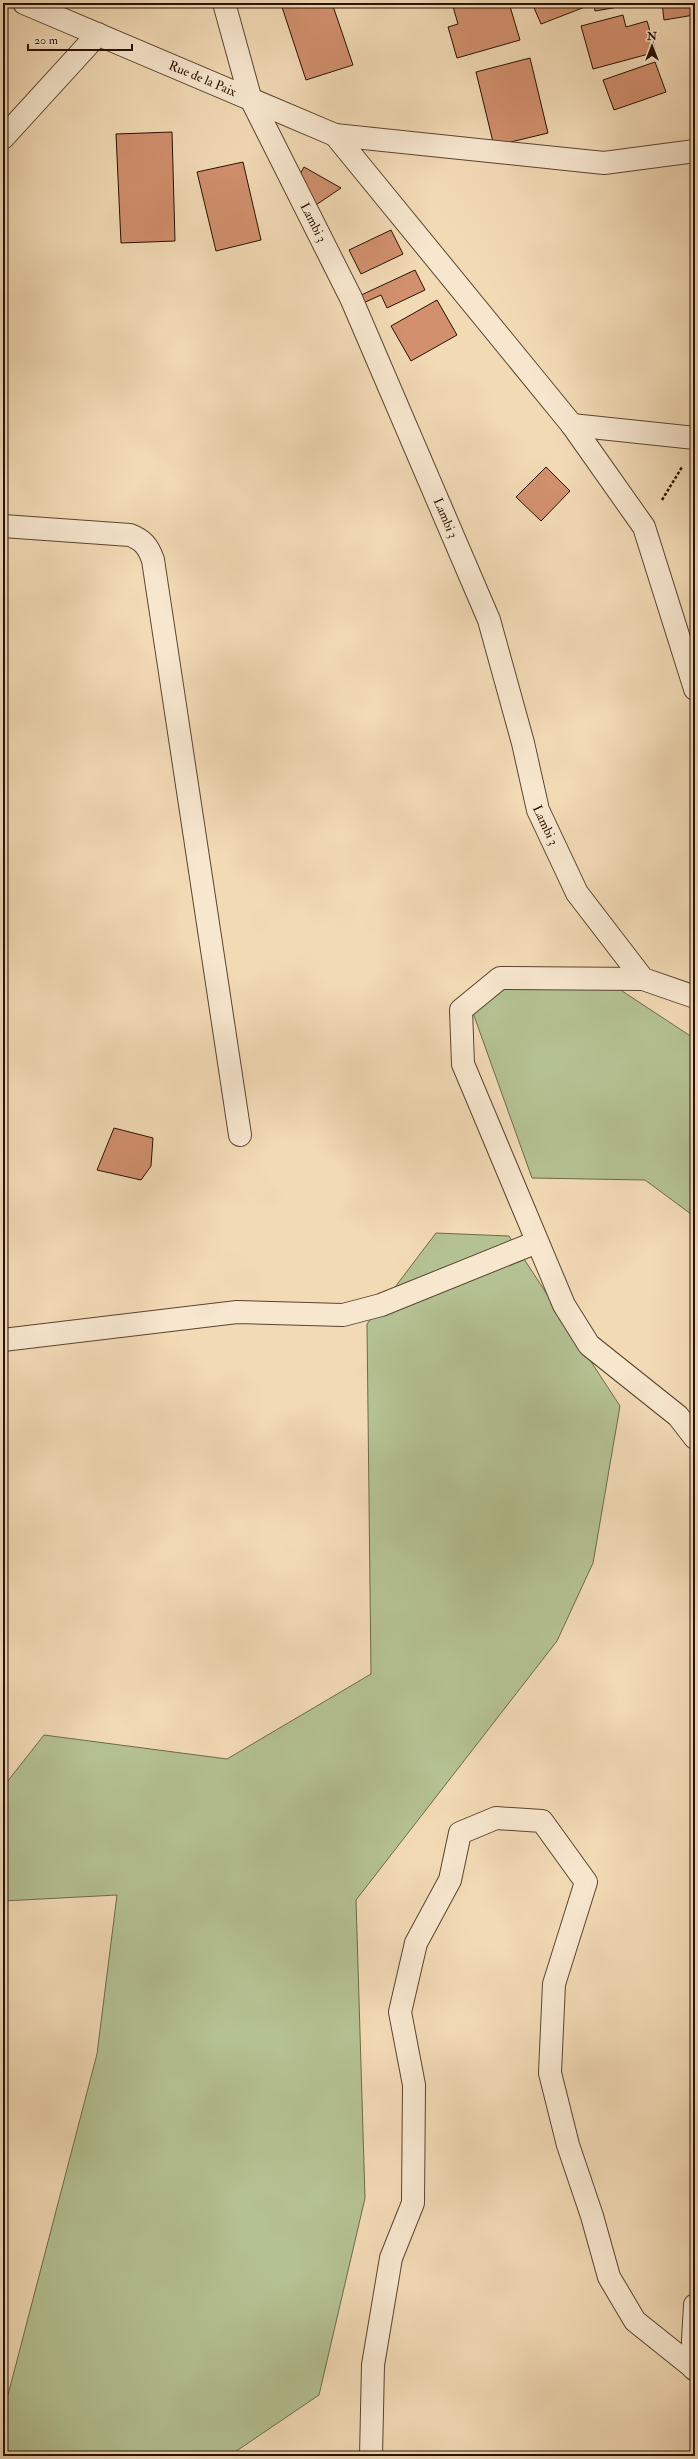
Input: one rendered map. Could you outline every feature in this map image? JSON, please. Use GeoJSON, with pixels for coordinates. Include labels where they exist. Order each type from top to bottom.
{"type":"FeatureCollection","features":[{"type":"Feature","properties":{"kind":"street","name":"Rue de la Paix"},"geometry":{"type":"LineString","coordinates":[[24,3],[250,97],[335,135]]}},
{"type":"Feature","properties":{"kind":"street","name":"Lambi 3"},"geometry":{"type":"LineString","coordinates":[[224,3],[250,97],[350,298],[489,620],[524,743],[538,810],[577,893],[643,979]]}},
{"type":"Feature","properties":{"kind":"street"},"geometry":{"type":"LineString","coordinates":[[3,138],[98,34]]}},
{"type":"Feature","properties":{"kind":"street"},"geometry":{"type":"LineString","coordinates":[[335,135],[604,163],[695,151]]}},
{"type":"Feature","properties":{"kind":"street"},"geometry":{"type":"LineString","coordinates":[[335,135],[572,425],[644,527],[695,689]]}},
{"type":"Feature","properties":{"kind":"street"},"geometry":{"type":"LineString","coordinates":[[572,425],[695,438]]}},
{"type":"Feature","properties":{"kind":"street"},"geometry":{"type":"LineString","coordinates":[[3,526],[130,535],[141,539],[149,548],[153,560],[240,1135]]}},
{"type":"Feature","properties":{"kind":"street"},"geometry":{"type":"LineString","coordinates":[[695,997],[643,979],[500,978],[461,1010],[463,1064],[564,1305],[589,1346],[678,1416],[695,1438]]}},
{"type":"Feature","properties":{"kind":"street"},"geometry":{"type":"LineString","coordinates":[[3,1340],[237,1312],[343,1316],[381,1305],[537,1242]]}},
{"type":"Feature","properties":{"kind":"street"},"geometry":{"type":"LineString","coordinates":[[371,2456],[373,2365],[391,2258],[413,2203],[414,2085],[400,2012],[416,1942],[450,1880],[460,1833],[496,1818],[542,1821],[586,1882],[554,1984],[550,2073],[568,2145],[592,2216],[609,2277],[635,2321],[695,2369]]}},
{"type":"Feature","properties":{"kind":"street"},"geometry":{"type":"LineString","coordinates":[[695,2305],[693,2340],[695,2369]]}},
{"type":"Feature","properties":{"kind":"path"},"geometry":{"type":"LineString","coordinates":[[644,527],[686,461]]}},
{"type":"Feature","properties":{"kind":"green space"},"geometry":{"type":"Polygon","coordinates":[[[613,985],[695,1039],[695,1217],[645,1180],[532,1178],[472,1010],[504,989],[613,985]]]}},
{"type":"Feature","properties":{"kind":"green space"},"geometry":{"type":"Polygon","coordinates":[[[436,1233],[509,1236],[620,1406],[593,1563],[557,1641],[356,1900],[365,2198],[319,2395],[229,2456],[3,2456],[3,2414],[97,2054],[117,1895],[3,1901],[3,1787],[44,1735],[227,1759],[371,1674],[367,1324],[436,1233]]]}},
{"type":"Feature","properties":{"kind":"building"},"geometry":{"type":"Polygon","coordinates":[[[332,3],[353,65],[306,80],[281,4],[332,3]]]}},
{"type":"Feature","properties":{"kind":"building"},"geometry":{"type":"Polygon","coordinates":[[[452,3],[509,3],[520,40],[457,58],[448,27],[458,24],[452,3]]]}},
{"type":"Feature","properties":{"kind":"building"},"geometry":{"type":"Polygon","coordinates":[[[532,3],[589,3],[590,5],[541,24],[532,3]]]}},
{"type":"Feature","properties":{"kind":"building"},"geometry":{"type":"Polygon","coordinates":[[[594,3],[636,3],[636,4],[595,11],[594,3]]]}},
{"type":"Feature","properties":{"kind":"building"},"geometry":{"type":"Polygon","coordinates":[[[662,3],[692,3],[694,15],[664,20],[662,3]]]}},
{"type":"Feature","properties":{"kind":"building"},"geometry":{"type":"Polygon","coordinates":[[[623,15],[626,27],[647,21],[656,52],[593,69],[581,26],[623,15]]]}},
{"type":"Feature","properties":{"kind":"building"},"geometry":{"type":"Polygon","coordinates":[[[530,58],[548,133],[494,146],[476,72],[530,58]]]}},
{"type":"Feature","properties":{"kind":"building"},"geometry":{"type":"Polygon","coordinates":[[[655,62],[666,92],[614,110],[603,80],[655,62]]]}},
{"type":"Feature","properties":{"kind":"building"},"geometry":{"type":"Polygon","coordinates":[[[172,132],[175,241],[121,243],[116,134],[172,132]]]}},
{"type":"Feature","properties":{"kind":"building"},"geometry":{"type":"Polygon","coordinates":[[[243,162],[261,240],[216,251],[197,172],[243,162]]]}},
{"type":"Feature","properties":{"kind":"building"},"geometry":{"type":"Polygon","coordinates":[[[304,167],[341,188],[313,207],[295,183],[304,167]]]}},
{"type":"Feature","properties":{"kind":"building"},"geometry":{"type":"Polygon","coordinates":[[[391,230],[403,254],[361,274],[349,250],[391,230]]]}},
{"type":"Feature","properties":{"kind":"building"},"geometry":{"type":"Polygon","coordinates":[[[415,270],[425,290],[387,308],[381,295],[361,304],[357,297],[415,270]]]}},
{"type":"Feature","properties":{"kind":"building"},"geometry":{"type":"Polygon","coordinates":[[[437,300],[457,335],[411,361],[391,326],[437,300]]]}},
{"type":"Feature","properties":{"kind":"building"},"geometry":{"type":"Polygon","coordinates":[[[546,467],[570,491],[541,521],[516,497],[546,467]]]}},
{"type":"Feature","properties":{"kind":"building"},"geometry":{"type":"Polygon","coordinates":[[[114,1128],[153,1138],[151,1166],[141,1180],[97,1170],[114,1128]]]}}]}
